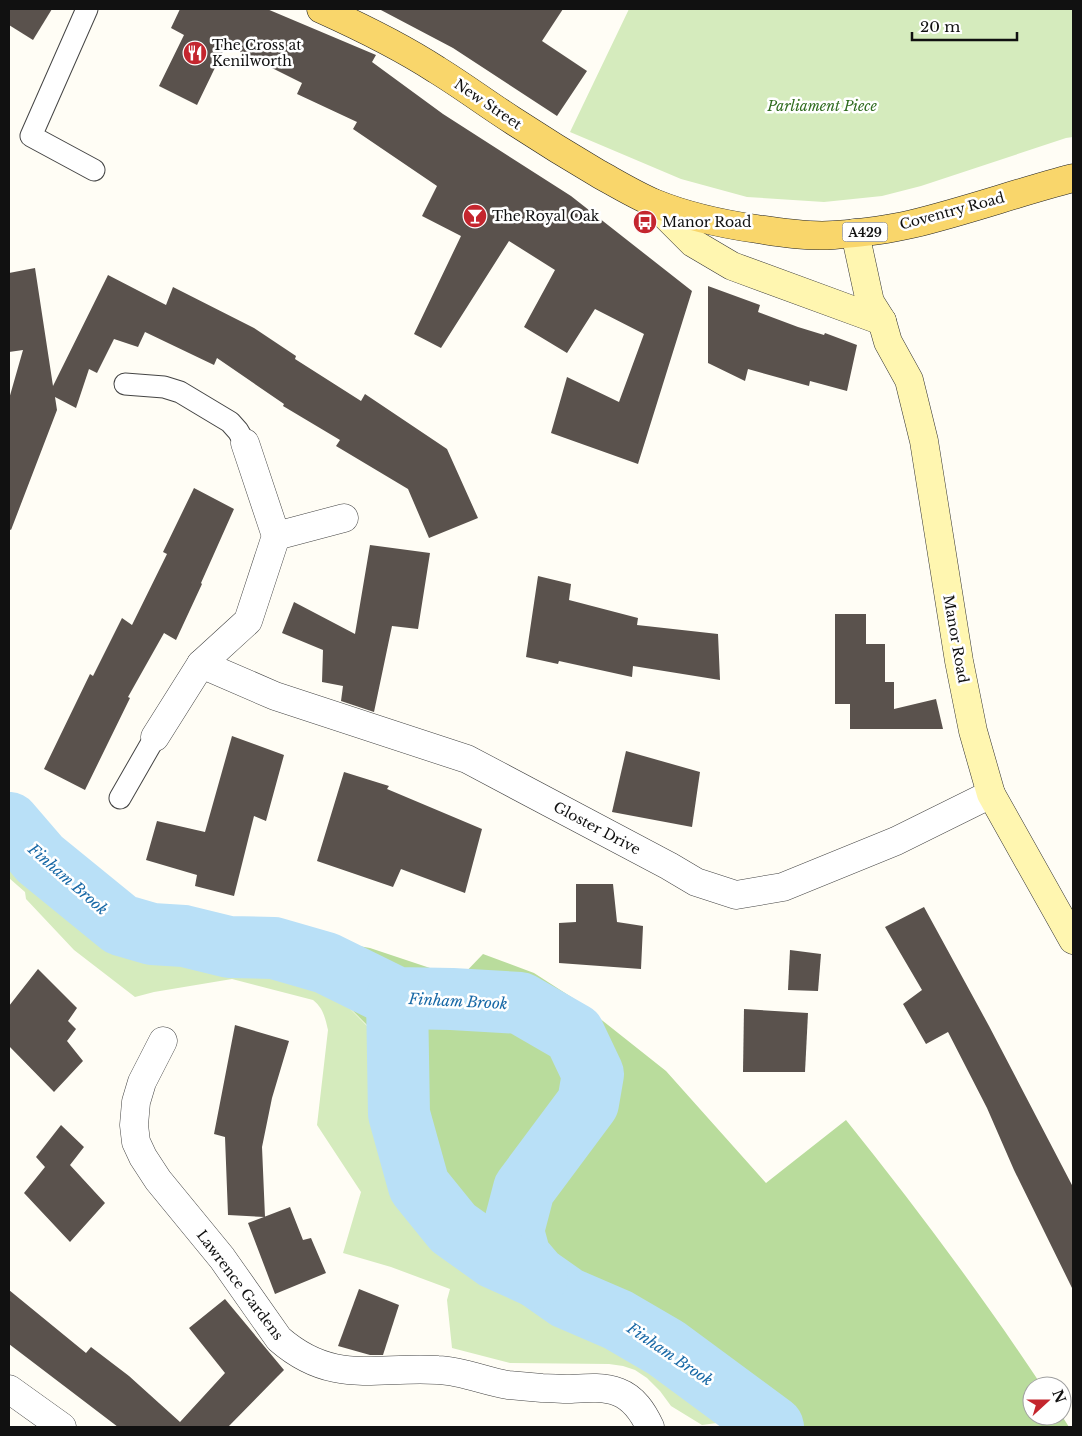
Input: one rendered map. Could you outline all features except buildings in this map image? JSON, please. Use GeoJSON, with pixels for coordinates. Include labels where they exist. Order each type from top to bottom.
{"type":"FeatureCollection","features":[{"type":"Feature","properties":{"kind":"main road","name":"New Street"},"geometry":{"type":"LineString","coordinates":[[321,9],[363,27],[405,50],[567,155],[654,203]]}},
{"type":"Feature","properties":{"kind":"main road","name":"Coventry Road"},"geometry":{"type":"LineString","coordinates":[[654,203],[715,221],[807,236],[855,233],[909,225],[1073,178]]}},
{"type":"Feature","properties":{"kind":"street"},"geometry":{"type":"LineString","coordinates":[[654,203],[693,243],[732,266],[882,322]]}},
{"type":"Feature","properties":{"kind":"street","name":"Manor Road"},"geometry":{"type":"LineString","coordinates":[[855,233],[870,302],[882,322],[888,342],[909,380],[924,441],[961,670],[973,731],[991,794],[1073,940]]}},
{"type":"Feature","properties":{"kind":"street"},"geometry":{"type":"LineString","coordinates":[[154,737],[201,664],[248,621],[276,536],[246,444]]}},
{"type":"Feature","properties":{"kind":"street"},"geometry":{"type":"LineString","coordinates":[[276,536],[344,518]]}},
{"type":"Feature","properties":{"kind":"street","name":"Gloster Drive"},"geometry":{"type":"LineString","coordinates":[[201,664],[275,696],[467,759],[696,882],[736,895],[783,887],[896,841],[991,794]]}},
{"type":"Feature","properties":{"kind":"street","name":"Lawrence Gardens"},"geometry":{"type":"LineString","coordinates":[[163,1042],[142,1082],[136,1102],[134,1125],[136,1142],[158,1180],[222,1258],[279,1339],[292,1350],[318,1363],[348,1371],[438,1370],[461,1373],[508,1384],[559,1389],[609,1389],[619,1392],[638,1406],[650,1427]]}},
{"type":"Feature","properties":{"kind":"street"},"geometry":{"type":"LineString","coordinates":[[9,1389],[62,1427]]}},
{"type":"Feature","properties":{"kind":"lane"},"geometry":{"type":"LineString","coordinates":[[87,9],[30,136],[94,170]]}},
{"type":"Feature","properties":{"kind":"lane"},"geometry":{"type":"LineString","coordinates":[[125,384],[164,387],[180,392],[230,422],[246,444]]}},
{"type":"Feature","properties":{"kind":"lane"},"geometry":{"type":"LineString","coordinates":[[120,798],[154,737]]}},
{"type":"Feature","properties":{"kind":"green space","name":"Parliament Piece"},"geometry":{"type":"Polygon","coordinates":[[[629,9],[1073,9],[1073,137],[921,186],[882,196],[824,202],[747,197],[681,179],[570,132],[629,9]]]}},
{"type":"Feature","properties":{"kind":"green space"},"geometry":{"type":"Polygon","coordinates":[[[9,801],[18,807],[58,847],[107,891],[139,914],[158,919],[253,927],[370,948],[460,978],[483,954],[534,973],[579,1002],[666,1071],[766,1183],[846,1120],[947,1251],[1035,1376],[1022,1376],[1022,1426],[1069,1427],[773,1427],[666,1348],[618,1320],[567,1298],[491,1274],[425,1240],[391,1193],[374,1104],[370,1028],[321,979],[250,964],[175,962],[120,942],[54,888],[9,845],[9,801]]]}},
{"type":"Feature","properties":{"kind":"green space"},"geometry":{"type":"Polygon","coordinates":[[[9,845],[54,888],[176,962],[250,964],[321,979],[370,1029],[374,1104],[567,1298],[618,1320],[666,1348],[773,1427],[722,1427],[717,1423],[702,1425],[671,1406],[647,1378],[635,1370],[623,1366],[609,1364],[510,1363],[452,1348],[447,1300],[450,1289],[391,1267],[343,1253],[361,1192],[317,1125],[328,1030],[319,1006],[313,1000],[232,979],[135,997],[74,950],[26,899],[25,892],[9,878],[9,845]]]}},
{"type":"Feature","properties":{"kind":"waterway","name":"Finham Brook"},"geometry":{"type":"LineString","coordinates":[[9,823],[40,859],[121,925],[152,934],[184,936],[229,947],[274,948],[326,963],[397,998],[520,1003],[574,1034],[593,1074],[588,1103],[524,1189],[513,1231],[520,1257],[537,1277],[567,1298],[618,1320],[666,1348],[773,1427]]}},
{"type":"Feature","properties":{"kind":"waterway"},"geometry":{"type":"LineString","coordinates":[[397,998],[399,1114],[419,1186],[453,1228],[495,1258],[537,1277]]}},
{"type":"Feature","properties":{"kind":"place","name":"The Cross at Kenilworth"},"geometry":{"type":"Point","coordinates":[195,53]}},
{"type":"Feature","properties":{"kind":"place","name":"The Royal Oak"},"geometry":{"type":"Point","coordinates":[475,216]}},
{"type":"Feature","properties":{"kind":"place","name":"Manor Road"},"geometry":{"type":"Point","coordinates":[645,222]}}]}
